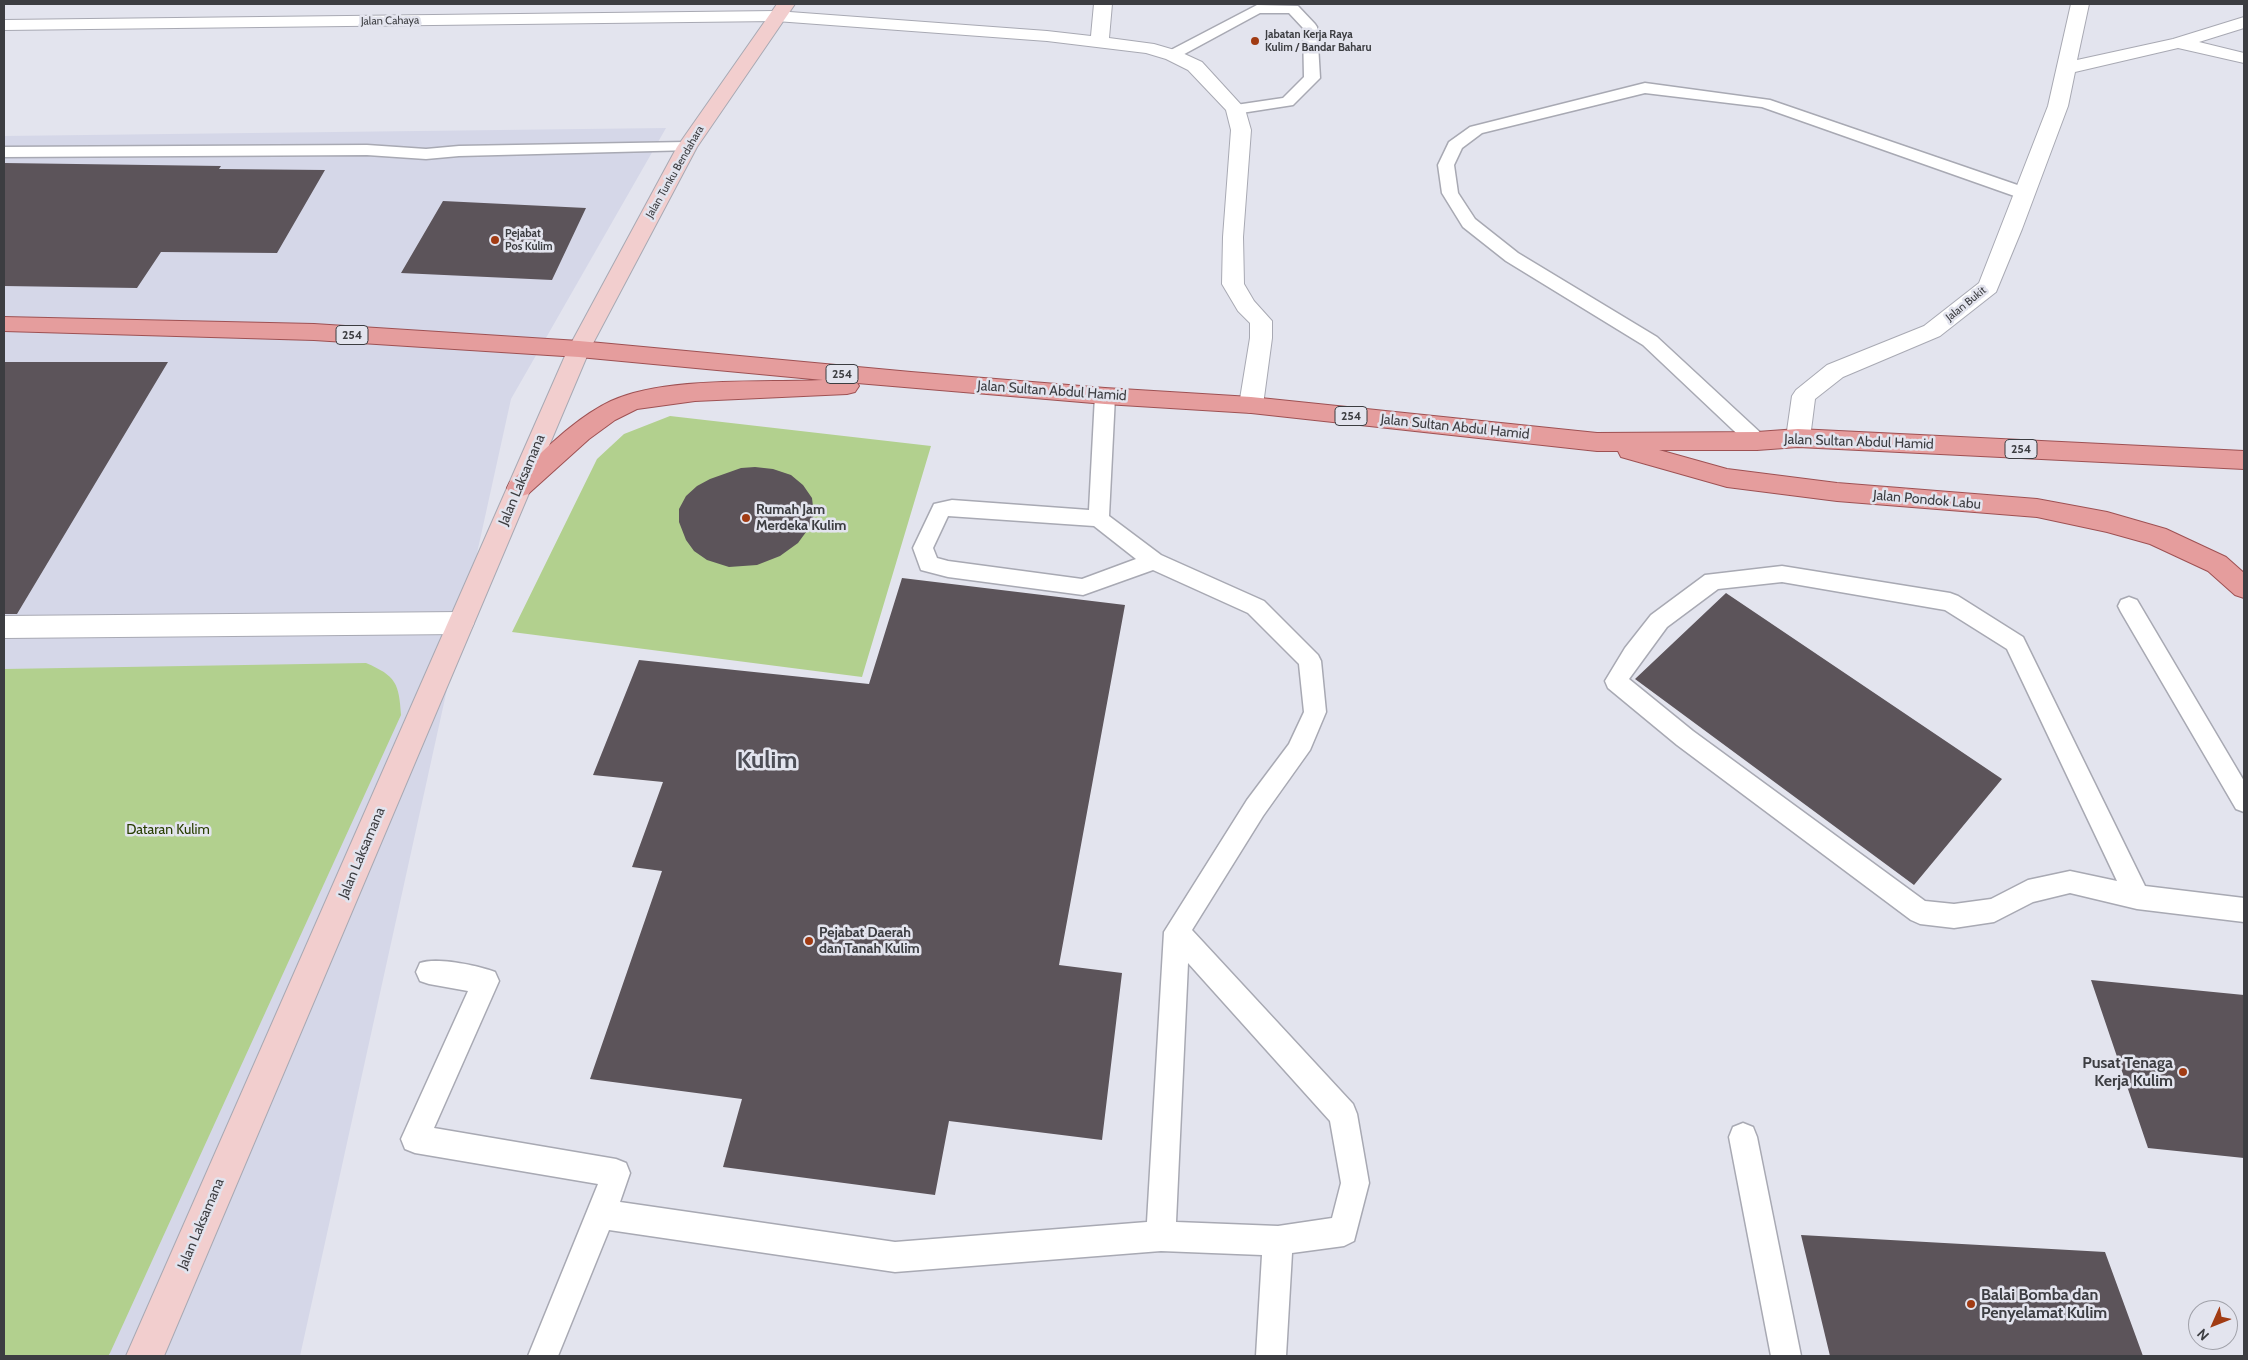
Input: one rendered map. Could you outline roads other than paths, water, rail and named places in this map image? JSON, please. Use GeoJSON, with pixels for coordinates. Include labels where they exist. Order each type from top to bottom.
{"type":"FeatureCollection","features":[{"type":"Feature","properties":{"kind":"main road","name":"254"},"geometry":{"type":"LineString","coordinates":[[4,324],[314,332],[578,349]]}},
{"type":"Feature","properties":{"kind":"main road","name":"Jalan Sultan Abdul Hamid"},"geometry":{"type":"LineString","coordinates":[[578,349],[911,380],[1105,396],[1251,405],[1597,442],[1757,441],[1798,438],[2244,460]]}},
{"type":"Feature","properties":{"kind":"main road"},"geometry":{"type":"LineString","coordinates":[[519,488],[599,420],[620,407],[650,398],[715,391],[811,390],[911,380]]}},
{"type":"Feature","properties":{"kind":"main road","name":"Jalan Pondok Labu"},"geometry":{"type":"LineString","coordinates":[[1597,442],[1727,478],[1837,492],[2037,508],[2107,522],[2157,536],[2217,564],[2244,588]]}},
{"type":"Feature","properties":{"kind":"street"},"geometry":{"type":"LineString","coordinates":[[1100,42],[1103,4]]}},
{"type":"Feature","properties":{"kind":"street","name":"Jalan Bukit"},"geometry":{"type":"LineString","coordinates":[[1798,438],[1804,396],[1834,371],[1932,331],[1988,287],[2026,194],[2058,106],[2080,4]]}},
{"type":"Feature","properties":{"kind":"street","name":"Jalan Cahaya"},"geometry":{"type":"LineString","coordinates":[[4,25],[781,10],[1047,36],[1148,48],[1194,66],[1235,109]]}},
{"type":"Feature","properties":{"kind":"street","name":"Jalan Tunku Bendahara"},"geometry":{"type":"LineString","coordinates":[[578,349],[687,147],[781,10]]}},
{"type":"Feature","properties":{"kind":"street"},"geometry":{"type":"LineString","coordinates":[[2066,68],[2178,43],[2244,22]]}},
{"type":"Feature","properties":{"kind":"street"},"geometry":{"type":"LineString","coordinates":[[2178,43],[2244,58]]}},
{"type":"Feature","properties":{"kind":"street"},"geometry":{"type":"LineString","coordinates":[[1235,109],[1241,130],[1233,238],[1233,284],[1246,306],[1261,321],[1261,338],[1251,405]]}},
{"type":"Feature","properties":{"kind":"street","name":"Jalan Laksamana"},"geometry":{"type":"LineString","coordinates":[[145,1356],[578,349]]}},
{"type":"Feature","properties":{"kind":"street"},"geometry":{"type":"LineString","coordinates":[[4,627],[460,624]]}},
{"type":"Feature","properties":{"kind":"lane"},"geometry":{"type":"LineString","coordinates":[[1172,56],[1257,9],[1293,10],[1310,27],[1312,78],[1288,102],[1235,109]]}},
{"type":"Feature","properties":{"kind":"lane"},"geometry":{"type":"LineString","coordinates":[[1757,441],[1650,342],[1512,258],[1469,223],[1450,193],[1446,165],[1454,145],[1476,130],[1645,88],[1764,103],[1812,118],[2026,194]]}},
{"type":"Feature","properties":{"kind":"lane"},"geometry":{"type":"LineString","coordinates":[[4,152],[367,150],[426,154],[459,151],[687,147]]}},
{"type":"Feature","properties":{"kind":"lane"},"geometry":{"type":"LineString","coordinates":[[1099,520],[1105,396]]}},
{"type":"Feature","properties":{"kind":"lane"},"geometry":{"type":"LineString","coordinates":[[1154,562],[1083,586],[948,569],[928,564],[924,548],[941,509],[952,508],[1099,520],[1154,562],[1256,607],[1310,661],[1315,712],[1298,750],[1255,808],[1177,932],[1161,1236]]}},
{"type":"Feature","properties":{"kind":"lane"},"geometry":{"type":"LineString","coordinates":[[2137,896],[2015,643],[1950,602],[1782,574],[1713,581],[1659,622],[1633,654],[1616,681],[1685,738],[1920,912],[1954,916],[1994,910],[2028,892],[2070,882],[2137,896],[2244,910]]}},
{"type":"Feature","properties":{"kind":"lane"},"geometry":{"type":"LineString","coordinates":[[2129,606],[2244,802]]}},
{"type":"Feature","properties":{"kind":"lane"},"geometry":{"type":"LineString","coordinates":[[602,1214],[895,1258],[1161,1236],[1278,1241],[1344,1232],[1355,1183],[1343,1114],[1177,932]]}},
{"type":"Feature","properties":{"kind":"lane"},"geometry":{"type":"LineString","coordinates":[[429,972],[486,981],[415,1139],[616,1173],[602,1214],[543,1356]]}},
{"type":"Feature","properties":{"kind":"lane"},"geometry":{"type":"LineString","coordinates":[[1743,1137],[1786,1356]]}},
{"type":"Feature","properties":{"kind":"lane"},"geometry":{"type":"LineString","coordinates":[[1271,1356],[1278,1241]]}},
{"type":"Feature","properties":{"kind":"place","name":"Jabatan Kerja Raya Kulim / Bandar Baharu"},"geometry":{"type":"Point","coordinates":[1255,41]}},
{"type":"Feature","properties":{"kind":"place","name":"Pejabat Pos Kulim"},"geometry":{"type":"Point","coordinates":[495,240]}},
{"type":"Feature","properties":{"kind":"place","name":"Rumah Jam Merdeka Kulim"},"geometry":{"type":"Point","coordinates":[746,518]}},
{"type":"Feature","properties":{"kind":"place","name":"Pejabat Daerah dan Tanah Kulim"},"geometry":{"type":"Point","coordinates":[809,941]}},
{"type":"Feature","properties":{"kind":"place","name":"Pusat Tenaga Kerja Kulim"},"geometry":{"type":"Point","coordinates":[2183,1072]}},
{"type":"Feature","properties":{"kind":"place","name":"Balai Bomba dan Penyelamat Kulim"},"geometry":{"type":"Point","coordinates":[1971,1304]}},
{"type":"Feature","properties":{"kind":"district","name":"Kulim"},"geometry":{"type":"Point","coordinates":[767,761]}},
{"type":"Feature","properties":{"kind":"park label","name":"Dataran Kulim"},"geometry":{"type":"Point","coordinates":[168,830]}}]}
